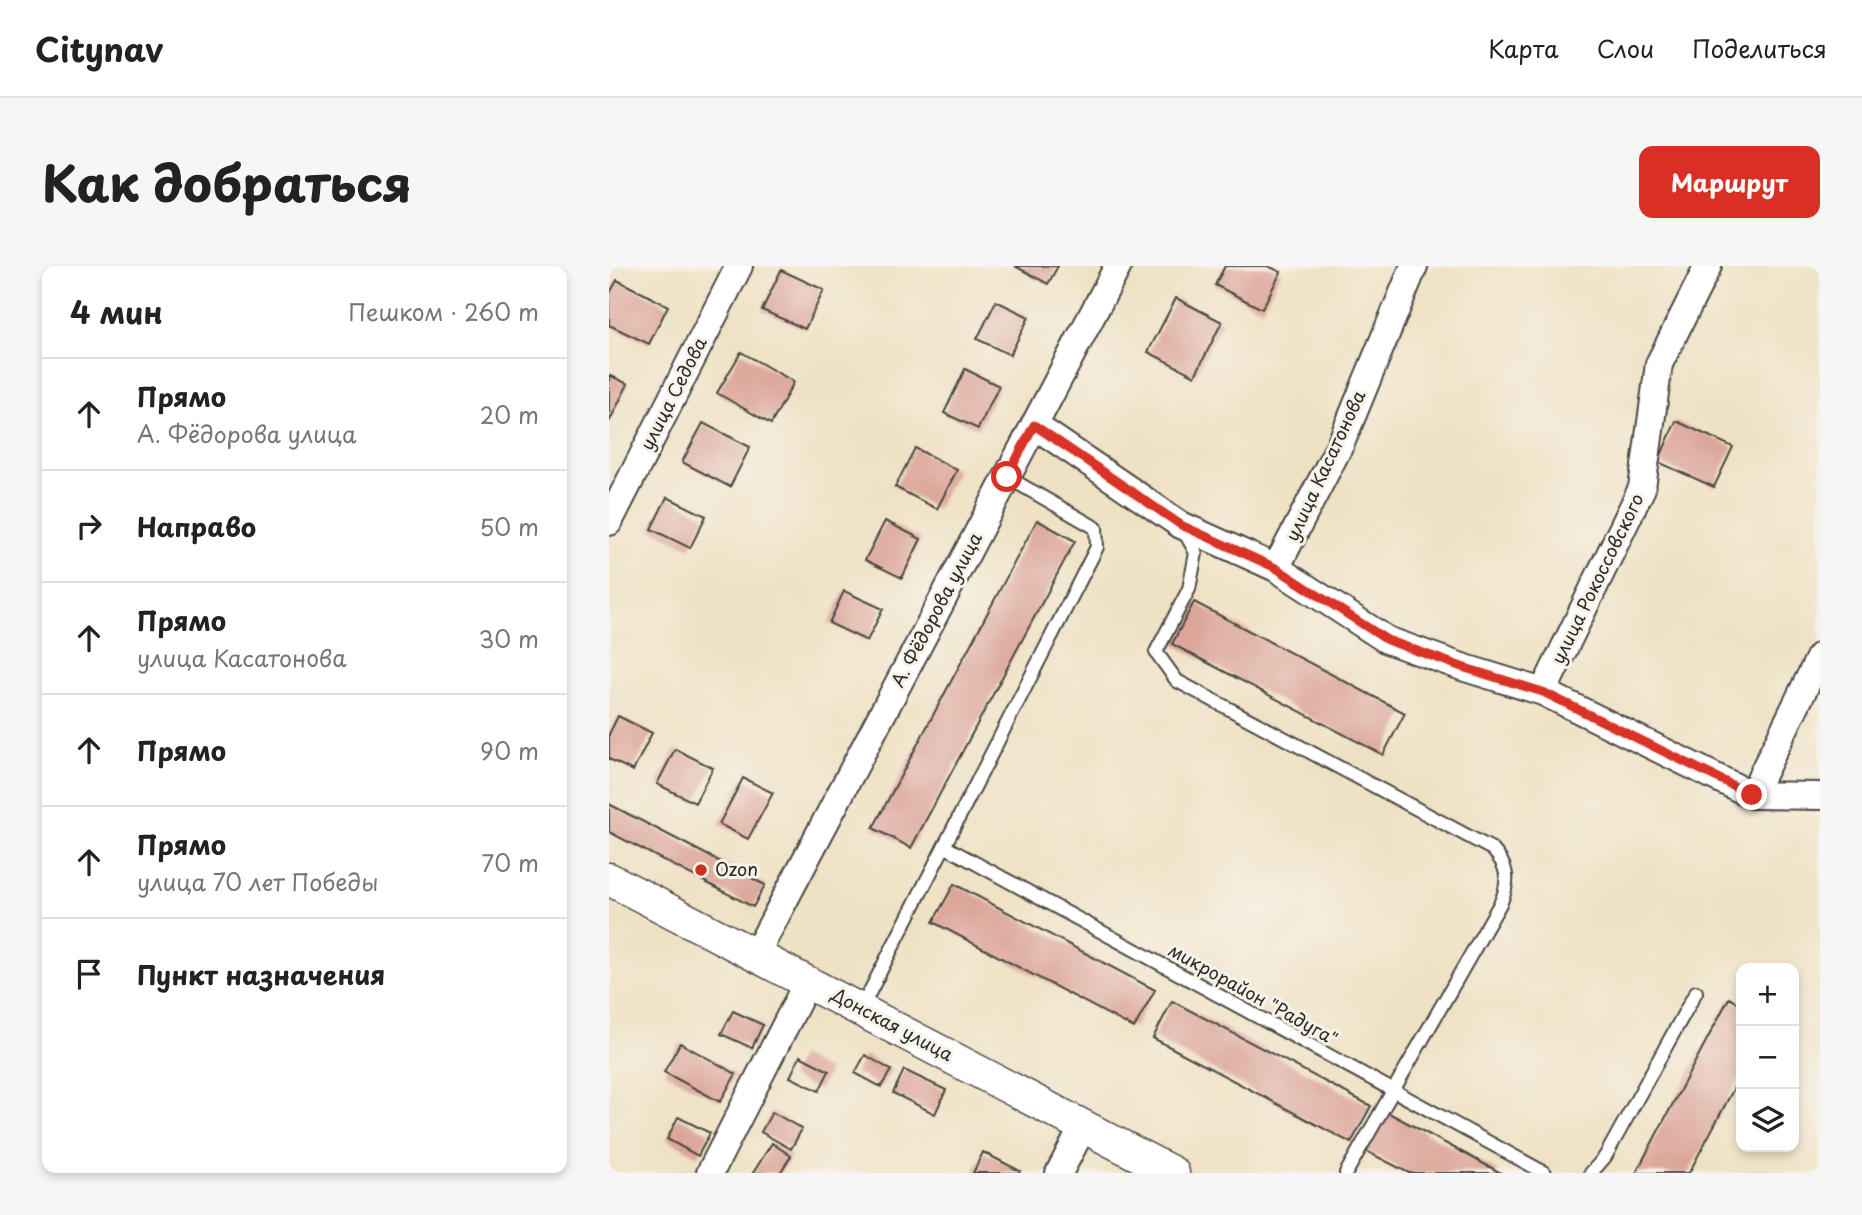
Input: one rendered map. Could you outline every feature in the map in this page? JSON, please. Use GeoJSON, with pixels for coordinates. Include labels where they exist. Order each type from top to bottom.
{"type":"FeatureCollection","features":[{"type":"Feature","properties":{"kind":"street","name":"улица Седова"},"geometry":{"type":"LineString","coordinates":[[609,522],[739,266]]}},
{"type":"Feature","properties":{"kind":"street","name":"А. Фёдорова улица"},"geometry":{"type":"LineString","coordinates":[[756,954],[1118,266]]}},
{"type":"Feature","properties":{"kind":"street","name":"улица Касатонова"},"geometry":{"type":"LineString","coordinates":[[1276,568],[1341,443],[1414,266]]}},
{"type":"Feature","properties":{"kind":"street","name":"улица Рокоссовского"},"geometry":{"type":"LineString","coordinates":[[1543,692],[1642,488],[1659,364],[1708,266]]}},
{"type":"Feature","properties":{"kind":"street"},"geometry":{"type":"LineString","coordinates":[[1034,425],[1181,525],[1276,568],[1387,640],[1543,692],[1752,795],[1820,796]]}},
{"type":"Feature","properties":{"kind":"street"},"geometry":{"type":"LineString","coordinates":[[1752,795],[1820,656]]}},
{"type":"Feature","properties":{"kind":"street","name":"Донская улица"},"geometry":{"type":"LineString","coordinates":[[609,879],[1173,1173]]}},
{"type":"Feature","properties":{"kind":"street"},"geometry":{"type":"LineString","coordinates":[[709,1173],[808,981]]}},
{"type":"Feature","properties":{"kind":"street"},"geometry":{"type":"LineString","coordinates":[[1059,1173],[1083,1127]]}},
{"type":"Feature","properties":{"kind":"lane"},"geometry":{"type":"LineString","coordinates":[[861,1009],[1097,547],[1096,528],[1007,477]]}},
{"type":"Feature","properties":{"kind":"lane"},"geometry":{"type":"LineString","coordinates":[[1181,525],[1196,553],[1189,589],[1156,652],[1177,681],[1492,849],[1505,863],[1508,886],[1501,902],[1346,1173]]}},
{"type":"Feature","properties":{"kind":"lane","name":"микрорайон \"Радуга\""},"geometry":{"type":"LineString","coordinates":[[944,846],[1545,1173]]}},
{"type":"Feature","properties":{"kind":"lane"},"geometry":{"type":"LineString","coordinates":[[1591,1173],[1605,1157],[1696,992]]}},
{"type":"Feature","properties":{"kind":"building"},"geometry":{"type":"Polygon","coordinates":[[[1015,266],[1058,266],[1048,284],[1015,266]]]}},
{"type":"Feature","properties":{"kind":"building"},"geometry":{"type":"Polygon","coordinates":[[[1225,266],[1268,266],[1281,272],[1262,309],[1215,285],[1225,266]]]}},
{"type":"Feature","properties":{"kind":"building"},"geometry":{"type":"Polygon","coordinates":[[[781,270],[824,290],[805,329],[762,310],[781,270]]]}},
{"type":"Feature","properties":{"kind":"building"},"geometry":{"type":"Polygon","coordinates":[[[617,280],[668,306],[649,344],[609,325],[609,295],[617,280]]]}},
{"type":"Feature","properties":{"kind":"building"},"geometry":{"type":"Polygon","coordinates":[[[1176,298],[1222,322],[1195,376],[1148,352],[1176,298]]]}},
{"type":"Feature","properties":{"kind":"building"},"geometry":{"type":"Polygon","coordinates":[[[996,301],[1029,317],[1010,355],[977,339],[996,301]]]}},
{"type":"Feature","properties":{"kind":"building"},"geometry":{"type":"Polygon","coordinates":[[[741,352],[794,382],[771,424],[717,393],[741,352]]]}},
{"type":"Feature","properties":{"kind":"building"},"geometry":{"type":"Polygon","coordinates":[[[965,369],[999,386],[978,429],[944,413],[965,369]]]}},
{"type":"Feature","properties":{"kind":"building"},"geometry":{"type":"Polygon","coordinates":[[[609,375],[628,384],[609,422],[609,375]]]}},
{"type":"Feature","properties":{"kind":"building"},"geometry":{"type":"Polygon","coordinates":[[[1676,421],[1733,447],[1714,487],[1658,462],[1676,421]]]}},
{"type":"Feature","properties":{"kind":"building"},"geometry":{"type":"Polygon","coordinates":[[[703,423],[750,447],[730,487],[682,462],[703,423]]]}},
{"type":"Feature","properties":{"kind":"building"},"geometry":{"type":"Polygon","coordinates":[[[915,448],[957,470],[937,509],[895,487],[915,448]]]}},
{"type":"Feature","properties":{"kind":"building"},"geometry":{"type":"Polygon","coordinates":[[[667,497],[706,516],[690,548],[651,529],[667,497]]]}},
{"type":"Feature","properties":{"kind":"building"},"geometry":{"type":"Polygon","coordinates":[[[1037,520],[1075,541],[911,848],[873,828],[1037,520]]]}},
{"type":"Feature","properties":{"kind":"building"},"geometry":{"type":"Polygon","coordinates":[[[885,521],[921,539],[902,578],[865,560],[885,521]]]}},
{"type":"Feature","properties":{"kind":"building"},"geometry":{"type":"Polygon","coordinates":[[[844,591],[883,609],[867,641],[829,623],[844,591]]]}},
{"type":"Feature","properties":{"kind":"building"},"geometry":{"type":"Polygon","coordinates":[[[1194,602],[1405,713],[1383,755],[1172,644],[1194,602]]]}},
{"type":"Feature","properties":{"kind":"building"},"geometry":{"type":"Polygon","coordinates":[[[618,716],[652,733],[633,771],[609,759],[609,734],[618,716]]]}},
{"type":"Feature","properties":{"kind":"building"},"geometry":{"type":"Polygon","coordinates":[[[675,749],[713,768],[695,803],[657,784],[675,749]]]}},
{"type":"Feature","properties":{"kind":"building"},"geometry":{"type":"Polygon","coordinates":[[[743,778],[773,793],[748,839],[719,824],[743,778]]]}},
{"type":"Feature","properties":{"kind":"building"},"geometry":{"type":"Polygon","coordinates":[[[609,804],[765,885],[753,907],[609,832],[609,804]]]}},
{"type":"Feature","properties":{"kind":"building"},"geometry":{"type":"Polygon","coordinates":[[[954,884],[1155,990],[1134,1028],[933,922],[954,884]]]}},
{"type":"Feature","properties":{"kind":"building"},"geometry":{"type":"Polygon","coordinates":[[[1729,998],[1736,1002],[1736,1084],[1689,1173],[1636,1173],[1729,998]]]}},
{"type":"Feature","properties":{"kind":"building"},"geometry":{"type":"Polygon","coordinates":[[[1172,1001],[1371,1106],[1351,1143],[1153,1038],[1172,1001]]]}},
{"type":"Feature","properties":{"kind":"building"},"geometry":{"type":"Polygon","coordinates":[[[733,1011],[763,1025],[752,1048],[721,1034],[733,1011]]]}},
{"type":"Feature","properties":{"kind":"building"},"geometry":{"type":"Polygon","coordinates":[[[680,1043],[736,1074],[720,1102],[664,1072],[680,1043]]]}},
{"type":"Feature","properties":{"kind":"building"},"geometry":{"type":"Polygon","coordinates":[[[865,1055],[891,1070],[881,1087],[855,1073],[865,1055]]]}},
{"type":"Feature","properties":{"kind":"building"},"geometry":{"type":"Polygon","coordinates":[[[800,1056],[829,1071],[819,1091],[790,1077],[800,1056]]]}},
{"type":"Feature","properties":{"kind":"building"},"geometry":{"type":"Polygon","coordinates":[[[904,1070],[946,1090],[935,1114],[893,1093],[904,1070]]]}},
{"type":"Feature","properties":{"kind":"building"},"geometry":{"type":"Polygon","coordinates":[[[772,1112],[802,1129],[791,1149],[761,1132],[772,1112]]]}},
{"type":"Feature","properties":{"kind":"building"},"geometry":{"type":"Polygon","coordinates":[[[1387,1112],[1501,1173],[1409,1173],[1366,1151],[1387,1112]]]}},
{"type":"Feature","properties":{"kind":"building"},"geometry":{"type":"Polygon","coordinates":[[[678,1117],[710,1133],[698,1156],[667,1139],[678,1117]]]}},
{"type":"Feature","properties":{"kind":"building"},"geometry":{"type":"Polygon","coordinates":[[[772,1143],[791,1156],[780,1173],[753,1173],[772,1143]]]}},
{"type":"Feature","properties":{"kind":"building"},"geometry":{"type":"Polygon","coordinates":[[[983,1152],[1020,1171],[1019,1173],[973,1173],[983,1152]]]}},
{"type":"Feature","properties":{"kind":"place","name":"Ozon"},"geometry":{"type":"Point","coordinates":[701,870]}},
{"type":"Feature","properties":{"kind":"route"},"geometry":{"type":"LineString","coordinates":[[1007,477],[1034,425],[1181,525],[1276,568],[1387,640],[1543,692],[1752,795]]}}]}
